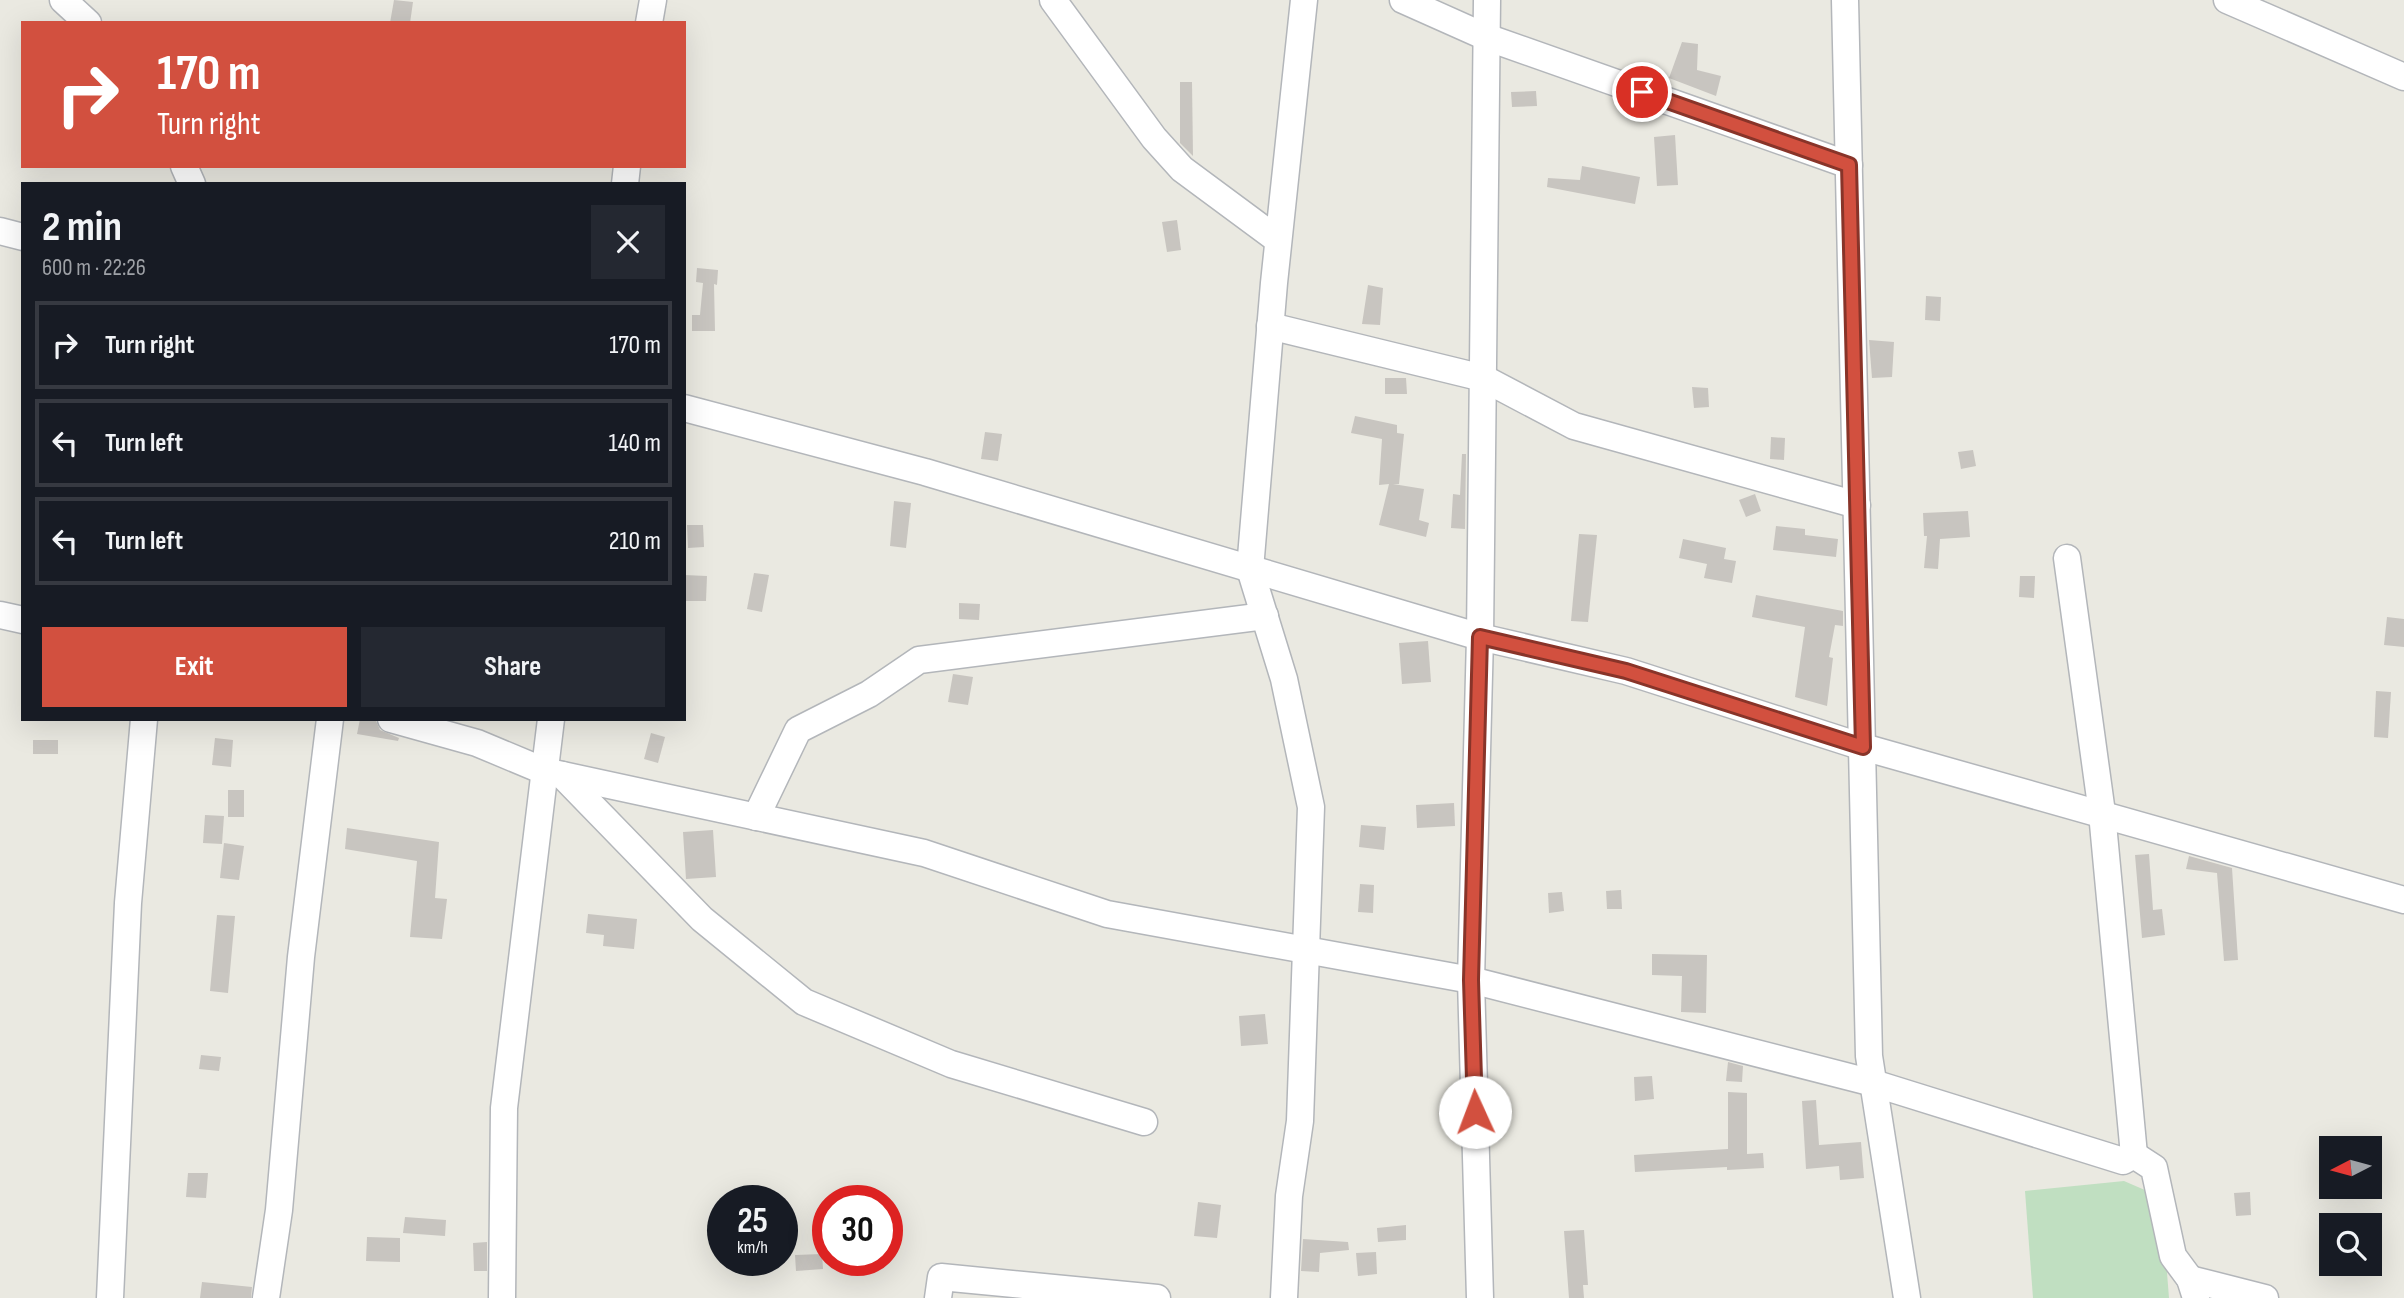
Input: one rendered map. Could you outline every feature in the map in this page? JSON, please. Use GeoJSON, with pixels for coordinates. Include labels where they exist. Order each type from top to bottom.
{"type":"FeatureCollection","features":[{"type":"Feature","properties":{"kind":"street"},"geometry":{"type":"LineString","coordinates":[[63,0],[86,21]]}},
{"type":"Feature","properties":{"kind":"street"},"geometry":{"type":"LineString","coordinates":[[649,21],[653,0]]}},
{"type":"Feature","properties":{"kind":"street"},"geometry":{"type":"LineString","coordinates":[[1053,0],[1154,138],[1182,169],[1278,240]]}},
{"type":"Feature","properties":{"kind":"street"},"geometry":{"type":"LineString","coordinates":[[1284,1298],[1289,1196],[1300,1121],[1311,807],[1284,679],[1250,569],[1278,240],[1304,0]]}},
{"type":"Feature","properties":{"kind":"street"},"geometry":{"type":"LineString","coordinates":[[1403,0],[1486,37],[1849,165]]}},
{"type":"Feature","properties":{"kind":"street"},"geometry":{"type":"LineString","coordinates":[[1480,1298],[1471,980],[1480,637],[1487,0]]}},
{"type":"Feature","properties":{"kind":"street"},"geometry":{"type":"LineString","coordinates":[[1845,0],[1869,1056],[1907,1298]]}},
{"type":"Feature","properties":{"kind":"street"},"geometry":{"type":"LineString","coordinates":[[2227,0],[2404,77]]}},
{"type":"Feature","properties":{"kind":"street"},"geometry":{"type":"LineString","coordinates":[[0,231],[21,236]]}},
{"type":"Feature","properties":{"kind":"street"},"geometry":{"type":"LineString","coordinates":[[1270,326],[1483,378],[1574,426],[1857,505]]}},
{"type":"Feature","properties":{"kind":"street"},"geometry":{"type":"LineString","coordinates":[[686,409],[925,472],[1480,637],[1626,671],[1863,747],[2404,900]]}},
{"type":"Feature","properties":{"kind":"street"},"geometry":{"type":"LineString","coordinates":[[2067,558],[2102,813],[2134,1155]]}},
{"type":"Feature","properties":{"kind":"street"},"geometry":{"type":"LineString","coordinates":[[0,615],[21,620]]}},
{"type":"Feature","properties":{"kind":"street"},"geometry":{"type":"LineString","coordinates":[[756,817],[798,730],[869,695],[919,660],[1265,617]]}},
{"type":"Feature","properties":{"kind":"street"},"geometry":{"type":"LineString","coordinates":[[110,1298],[128,903],[144,721]]}},
{"type":"Feature","properties":{"kind":"street"},"geometry":{"type":"LineString","coordinates":[[266,1298],[279,1210],[302,957],[330,721]]}},
{"type":"Feature","properties":{"kind":"street"},"geometry":{"type":"LineString","coordinates":[[398,721],[477,743],[553,773],[924,853],[1108,915],[1471,980],[1873,1083],[2123,1161],[2134,1155]]}},
{"type":"Feature","properties":{"kind":"street"},"geometry":{"type":"LineString","coordinates":[[502,1298],[504,1108],[553,773],[551,721]]}},
{"type":"Feature","properties":{"kind":"street"},"geometry":{"type":"LineString","coordinates":[[553,773],[702,919],[804,1002],[951,1064],[1144,1122]]}},
{"type":"Feature","properties":{"kind":"street"},"geometry":{"type":"LineString","coordinates":[[2134,1155],[2154,1168],[2173,1256],[2193,1288],[2265,1298]]}},
{"type":"Feature","properties":{"kind":"street"},"geometry":{"type":"LineString","coordinates":[[938,1298],[941,1277],[1157,1298]]}},
{"type":"Feature","properties":{"kind":"green space"},"geometry":{"type":"Polygon","coordinates":[[[2124,1181],[2161,1197],[2169,1298],[2033,1298],[2025,1191],[2124,1181]]]}},
{"type":"Feature","properties":{"kind":"building"},"geometry":{"type":"Polygon","coordinates":[[[394,0],[413,2],[410,21],[390,21],[394,0]]]}},
{"type":"Feature","properties":{"kind":"building"},"geometry":{"type":"Polygon","coordinates":[[[1682,42],[1698,44],[1697,70],[1721,76],[1716,96],[1669,78],[1682,42]]]}},
{"type":"Feature","properties":{"kind":"building"},"geometry":{"type":"Polygon","coordinates":[[[1180,82],[1192,82],[1193,156],[1180,143],[1180,82]]]}},
{"type":"Feature","properties":{"kind":"building"},"geometry":{"type":"Polygon","coordinates":[[[1536,91],[1537,106],[1512,107],[1511,92],[1536,91]]]}},
{"type":"Feature","properties":{"kind":"building"},"geometry":{"type":"Polygon","coordinates":[[[1675,135],[1678,185],[1657,186],[1654,137],[1675,135]]]}},
{"type":"Feature","properties":{"kind":"building"},"geometry":{"type":"Polygon","coordinates":[[[1582,166],[1640,177],[1635,204],[1547,187],[1548,178],[1580,180],[1582,166]]]}},
{"type":"Feature","properties":{"kind":"building"},"geometry":{"type":"Polygon","coordinates":[[[1177,220],[1181,250],[1167,252],[1162,222],[1177,220]]]}},
{"type":"Feature","properties":{"kind":"building"},"geometry":{"type":"Polygon","coordinates":[[[697,268],[718,270],[717,285],[714,284],[715,331],[692,331],[692,315],[700,315],[703,283],[696,282],[697,268]]]}},
{"type":"Feature","properties":{"kind":"building"},"geometry":{"type":"Polygon","coordinates":[[[1368,285],[1383,288],[1380,325],[1362,324],[1368,285]]]}},
{"type":"Feature","properties":{"kind":"building"},"geometry":{"type":"Polygon","coordinates":[[[1926,296],[1941,297],[1940,321],[1925,320],[1926,296]]]}},
{"type":"Feature","properties":{"kind":"building"},"geometry":{"type":"Polygon","coordinates":[[[1869,340],[1894,342],[1892,377],[1872,378],[1869,340]]]}},
{"type":"Feature","properties":{"kind":"building"},"geometry":{"type":"Polygon","coordinates":[[[1385,378],[1406,378],[1407,394],[1385,394],[1385,378]]]}},
{"type":"Feature","properties":{"kind":"building"},"geometry":{"type":"Polygon","coordinates":[[[1692,387],[1708,388],[1709,407],[1694,408],[1692,387]]]}},
{"type":"Feature","properties":{"kind":"building"},"geometry":{"type":"Polygon","coordinates":[[[1355,416],[1397,425],[1397,433],[1404,434],[1399,484],[1393,484],[1424,489],[1419,520],[1429,523],[1426,537],[1379,525],[1389,484],[1379,485],[1382,439],[1351,433],[1355,416]]]}},
{"type":"Feature","properties":{"kind":"building"},"geometry":{"type":"Polygon","coordinates":[[[985,432],[1002,434],[998,461],[981,459],[985,432]]]}},
{"type":"Feature","properties":{"kind":"building"},"geometry":{"type":"Polygon","coordinates":[[[1771,437],[1785,438],[1784,460],[1770,459],[1771,437]]]}},
{"type":"Feature","properties":{"kind":"building"},"geometry":{"type":"Polygon","coordinates":[[[1973,450],[1976,466],[1961,469],[1958,452],[1973,450]]]}},
{"type":"Feature","properties":{"kind":"building"},"geometry":{"type":"Polygon","coordinates":[[[1462,454],[1466,454],[1465,529],[1451,528],[1453,494],[1460,495],[1462,454]]]}},
{"type":"Feature","properties":{"kind":"building"},"geometry":{"type":"Polygon","coordinates":[[[1755,494],[1761,511],[1746,517],[1739,500],[1755,494]]]}},
{"type":"Feature","properties":{"kind":"building"},"geometry":{"type":"Polygon","coordinates":[[[894,501],[911,503],[906,548],[890,546],[894,501]]]}},
{"type":"Feature","properties":{"kind":"building"},"geometry":{"type":"Polygon","coordinates":[[[1968,511],[1970,537],[1940,539],[1938,569],[1924,568],[1927,536],[1924,536],[1923,513],[1968,511]]]}},
{"type":"Feature","properties":{"kind":"building"},"geometry":{"type":"Polygon","coordinates":[[[687,525],[703,525],[704,547],[688,548],[687,525]]]}},
{"type":"Feature","properties":{"kind":"building"},"geometry":{"type":"Polygon","coordinates":[[[1776,526],[1805,529],[1805,535],[1838,539],[1836,557],[1773,550],[1776,526]]]}},
{"type":"Feature","properties":{"kind":"building"},"geometry":{"type":"Polygon","coordinates":[[[1579,534],[1597,535],[1588,622],[1571,621],[1579,534]]]}},
{"type":"Feature","properties":{"kind":"building"},"geometry":{"type":"Polygon","coordinates":[[[1683,539],[1726,548],[1724,559],[1736,561],[1732,583],[1704,578],[1707,564],[1679,558],[1683,539]]]}},
{"type":"Feature","properties":{"kind":"building"},"geometry":{"type":"Polygon","coordinates":[[[754,573],[769,575],[762,612],[747,609],[754,573]]]}},
{"type":"Feature","properties":{"kind":"building"},"geometry":{"type":"Polygon","coordinates":[[[686,575],[707,576],[706,601],[686,601],[686,575]]]}},
{"type":"Feature","properties":{"kind":"building"},"geometry":{"type":"Polygon","coordinates":[[[2020,576],[2035,576],[2034,598],[2019,597],[2020,576]]]}},
{"type":"Feature","properties":{"kind":"building"},"geometry":{"type":"Polygon","coordinates":[[[1756,595],[1843,611],[1843,626],[1835,625],[1829,657],[1833,658],[1827,706],[1795,697],[1805,627],[1752,617],[1756,595]]]}},
{"type":"Feature","properties":{"kind":"building"},"geometry":{"type":"Polygon","coordinates":[[[959,603],[980,604],[979,620],[959,619],[959,603]]]}},
{"type":"Feature","properties":{"kind":"building"},"geometry":{"type":"Polygon","coordinates":[[[2387,617],[2404,619],[2404,647],[2384,645],[2387,617]]]}},
{"type":"Feature","properties":{"kind":"building"},"geometry":{"type":"Polygon","coordinates":[[[1428,641],[1431,682],[1402,684],[1399,643],[1428,641]]]}},
{"type":"Feature","properties":{"kind":"building"},"geometry":{"type":"Polygon","coordinates":[[[953,674],[973,677],[968,705],[948,702],[953,674]]]}},
{"type":"Feature","properties":{"kind":"building"},"geometry":{"type":"Polygon","coordinates":[[[2376,691],[2391,692],[2388,738],[2374,737],[2376,691]]]}},
{"type":"Feature","properties":{"kind":"building"},"geometry":{"type":"Polygon","coordinates":[[[360,721],[376,721],[380,730],[399,738],[398,741],[357,734],[360,721]]]}},
{"type":"Feature","properties":{"kind":"building"},"geometry":{"type":"Polygon","coordinates":[[[651,733],[665,737],[658,763],[644,759],[651,733]]]}},
{"type":"Feature","properties":{"kind":"building"},"geometry":{"type":"Polygon","coordinates":[[[215,738],[233,740],[231,767],[212,765],[215,738]]]}},
{"type":"Feature","properties":{"kind":"building"},"geometry":{"type":"Polygon","coordinates":[[[33,740],[58,740],[58,754],[33,754],[33,740]]]}},
{"type":"Feature","properties":{"kind":"building"},"geometry":{"type":"Polygon","coordinates":[[[228,790],[244,790],[244,817],[228,817],[228,790]]]}},
{"type":"Feature","properties":{"kind":"building"},"geometry":{"type":"Polygon","coordinates":[[[1454,803],[1455,826],[1417,828],[1416,805],[1454,803]]]}},
{"type":"Feature","properties":{"kind":"building"},"geometry":{"type":"Polygon","coordinates":[[[205,815],[224,816],[222,844],[203,843],[205,815]]]}},
{"type":"Feature","properties":{"kind":"building"},"geometry":{"type":"Polygon","coordinates":[[[1361,825],[1386,827],[1384,850],[1359,847],[1361,825]]]}},
{"type":"Feature","properties":{"kind":"building"},"geometry":{"type":"Polygon","coordinates":[[[347,828],[439,842],[435,898],[447,899],[442,939],[410,937],[417,861],[345,849],[347,828]]]}},
{"type":"Feature","properties":{"kind":"building"},"geometry":{"type":"Polygon","coordinates":[[[713,830],[716,877],[686,879],[683,832],[713,830]]]}},
{"type":"Feature","properties":{"kind":"building"},"geometry":{"type":"Polygon","coordinates":[[[224,843],[244,846],[239,880],[220,878],[224,843]]]}},
{"type":"Feature","properties":{"kind":"building"},"geometry":{"type":"Polygon","coordinates":[[[2149,854],[2153,910],[2162,909],[2165,935],[2142,938],[2135,855],[2149,854]]]}},
{"type":"Feature","properties":{"kind":"building"},"geometry":{"type":"Polygon","coordinates":[[[2189,856],[2232,868],[2238,960],[2224,961],[2217,873],[2186,869],[2189,856]]]}},
{"type":"Feature","properties":{"kind":"building"},"geometry":{"type":"Polygon","coordinates":[[[1360,884],[1374,885],[1373,913],[1358,912],[1360,884]]]}},
{"type":"Feature","properties":{"kind":"building"},"geometry":{"type":"Polygon","coordinates":[[[1621,890],[1622,909],[1607,909],[1606,891],[1621,890]]]}},
{"type":"Feature","properties":{"kind":"building"},"geometry":{"type":"Polygon","coordinates":[[[1562,892],[1564,911],[1549,913],[1548,893],[1562,892]]]}},
{"type":"Feature","properties":{"kind":"building"},"geometry":{"type":"Polygon","coordinates":[[[588,914],[637,919],[634,949],[603,946],[604,935],[586,933],[588,914]]]}},
{"type":"Feature","properties":{"kind":"building"},"geometry":{"type":"Polygon","coordinates":[[[217,915],[235,916],[228,993],[210,991],[217,915]]]}},
{"type":"Feature","properties":{"kind":"building"},"geometry":{"type":"Polygon","coordinates":[[[1652,954],[1707,955],[1706,1013],[1681,1012],[1682,976],[1652,975],[1652,954]]]}},
{"type":"Feature","properties":{"kind":"building"},"geometry":{"type":"Polygon","coordinates":[[[1265,1014],[1268,1044],[1241,1046],[1239,1016],[1265,1014]]]}},
{"type":"Feature","properties":{"kind":"building"},"geometry":{"type":"Polygon","coordinates":[[[201,1055],[221,1057],[219,1071],[199,1069],[201,1055]]]}},
{"type":"Feature","properties":{"kind":"building"},"geometry":{"type":"Polygon","coordinates":[[[1728,1062],[1743,1066],[1742,1082],[1726,1081],[1728,1062]]]}},
{"type":"Feature","properties":{"kind":"building"},"geometry":{"type":"Polygon","coordinates":[[[1652,1076],[1654,1099],[1635,1101],[1634,1077],[1652,1076]]]}},
{"type":"Feature","properties":{"kind":"building"},"geometry":{"type":"Polygon","coordinates":[[[1728,1092],[1747,1093],[1747,1154],[1763,1153],[1764,1168],[1727,1170],[1727,1167],[1635,1172],[1634,1155],[1728,1149],[1728,1092]]]}},
{"type":"Feature","properties":{"kind":"building"},"geometry":{"type":"Polygon","coordinates":[[[1816,1100],[1819,1145],[1861,1142],[1864,1178],[1840,1180],[1839,1166],[1806,1169],[1802,1101],[1816,1100]]]}},
{"type":"Feature","properties":{"kind":"building"},"geometry":{"type":"Polygon","coordinates":[[[188,1173],[208,1173],[206,1198],[186,1197],[188,1173]]]}},
{"type":"Feature","properties":{"kind":"building"},"geometry":{"type":"Polygon","coordinates":[[[2250,1192],[2251,1215],[2236,1216],[2234,1193],[2250,1192]]]}},
{"type":"Feature","properties":{"kind":"building"},"geometry":{"type":"Polygon","coordinates":[[[1198,1202],[1221,1205],[1217,1238],[1194,1236],[1198,1202]]]}},
{"type":"Feature","properties":{"kind":"building"},"geometry":{"type":"Polygon","coordinates":[[[405,1217],[446,1220],[445,1236],[403,1233],[405,1217]]]}},
{"type":"Feature","properties":{"kind":"building"},"geometry":{"type":"Polygon","coordinates":[[[1406,1225],[1406,1240],[1378,1242],[1377,1228],[1406,1225]]]}},
{"type":"Feature","properties":{"kind":"building"},"geometry":{"type":"Polygon","coordinates":[[[1584,1230],[1588,1285],[1583,1285],[1584,1298],[1569,1298],[1564,1231],[1584,1230]]]}},
{"type":"Feature","properties":{"kind":"building"},"geometry":{"type":"Polygon","coordinates":[[[367,1237],[400,1238],[400,1262],[366,1261],[367,1237]]]}},
{"type":"Feature","properties":{"kind":"building"},"geometry":{"type":"Polygon","coordinates":[[[1303,1239],[1348,1242],[1349,1250],[1320,1253],[1319,1272],[1301,1271],[1303,1239]]]}},
{"type":"Feature","properties":{"kind":"building"},"geometry":{"type":"Polygon","coordinates":[[[487,1242],[487,1271],[474,1271],[473,1243],[487,1242]]]}},
{"type":"Feature","properties":{"kind":"building"},"geometry":{"type":"Polygon","coordinates":[[[1376,1252],[1377,1274],[1358,1276],[1356,1253],[1376,1252]]]}},
{"type":"Feature","properties":{"kind":"building"},"geometry":{"type":"Polygon","coordinates":[[[812,1254],[812,1270],[798,1271],[798,1255],[812,1254]]]}},
{"type":"Feature","properties":{"kind":"building"},"geometry":{"type":"Polygon","coordinates":[[[202,1282],[252,1287],[251,1298],[200,1298],[202,1282]]]}},
{"type":"Feature","properties":{"kind":"route"},"geometry":{"type":"LineString","coordinates":[[1475,1112],[1471,980],[1480,637],[1626,671],[1863,747],[1849,165],[1642,92]]}}]}
